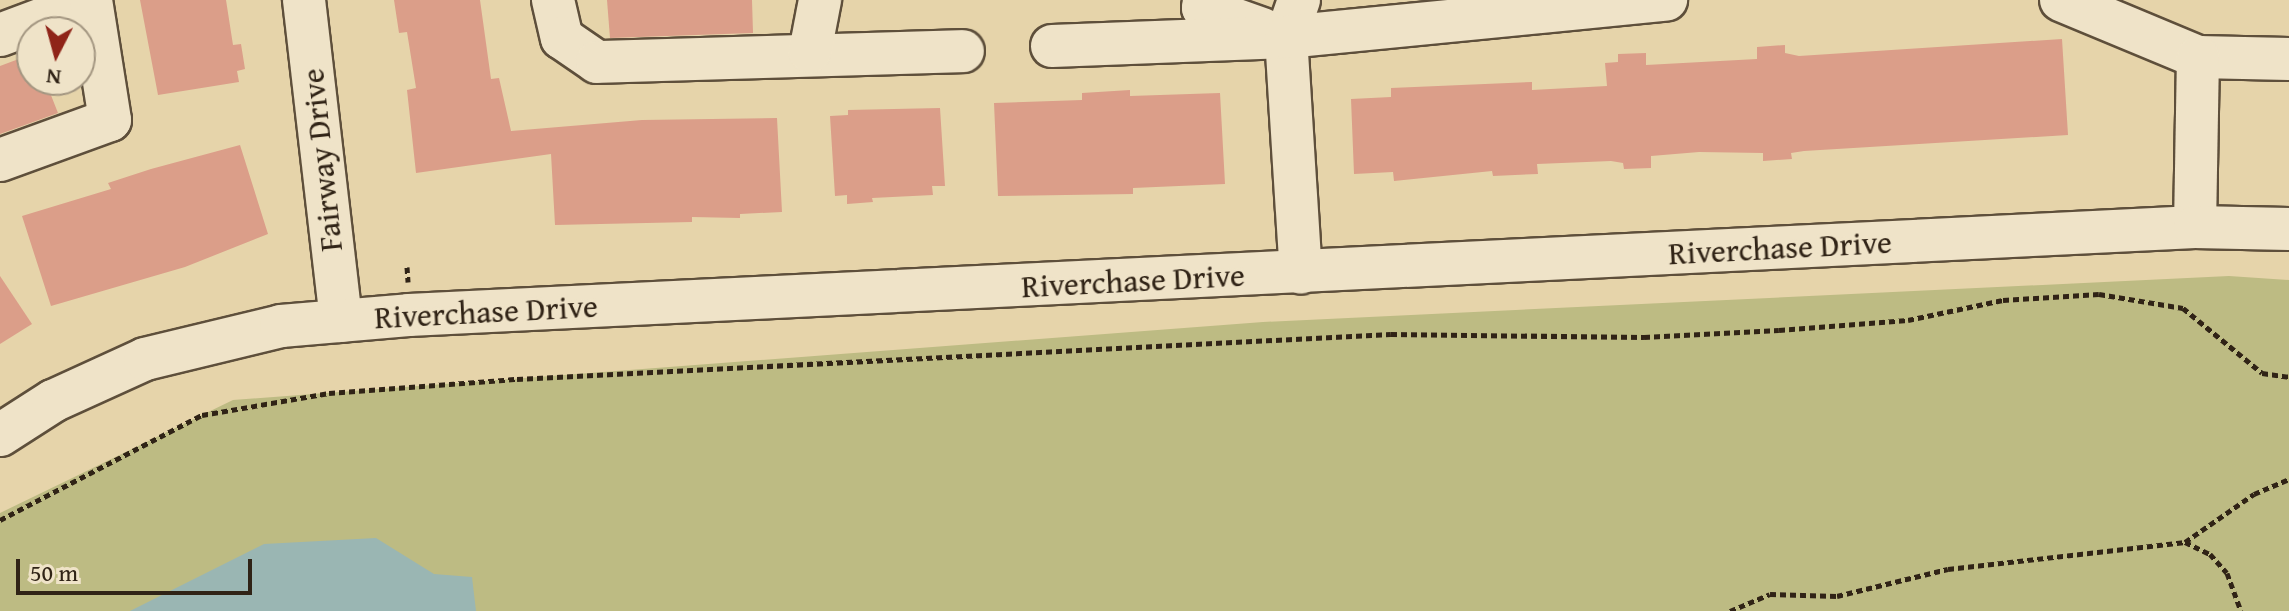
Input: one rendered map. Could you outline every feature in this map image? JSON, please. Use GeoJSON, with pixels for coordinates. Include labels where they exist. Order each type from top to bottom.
{"type":"FeatureCollection","features":[{"type":"Feature","properties":{"kind":"street"},"geometry":{"type":"LineString","coordinates":[[0,35],[91,0],[110,120],[0,160]]}},
{"type":"Feature","properties":{"kind":"street","name":"Fairway Drive"},"geometry":{"type":"LineString","coordinates":[[304,0],[341,321]]}},
{"type":"Feature","properties":{"kind":"street"},"geometry":{"type":"LineString","coordinates":[[553,0],[562,38],[597,62],[810,52],[963,51]]}},
{"type":"Feature","properties":{"kind":"street"},"geometry":{"type":"LineString","coordinates":[[810,52],[820,0]]}},
{"type":"Feature","properties":{"kind":"street"},"geometry":{"type":"LineString","coordinates":[[1204,0],[1203,8],[1292,18]]}},
{"type":"Feature","properties":{"kind":"street"},"geometry":{"type":"LineString","coordinates":[[1052,46],[1292,18],[1666,0]]}},
{"type":"Feature","properties":{"kind":"street"},"geometry":{"type":"LineString","coordinates":[[2081,6],[2198,57],[2289,59]]}},
{"type":"Feature","properties":{"kind":"street"},"geometry":{"type":"LineString","coordinates":[[1292,18],[1301,273]]}},
{"type":"Feature","properties":{"kind":"street"},"geometry":{"type":"LineString","coordinates":[[2195,227],[2198,57]]}},
{"type":"Feature","properties":{"kind":"street","name":"Riverchase Drive"},"geometry":{"type":"LineString","coordinates":[[0,435],[53,401],[145,359],[281,326],[2195,227],[2289,229]]}},
{"type":"Feature","properties":{"kind":"path"},"geometry":{"type":"LineString","coordinates":[[0,520],[202,415],[329,393],[517,379],[1391,334],[1644,337],[1734,333],[1908,320],[2003,300],[2099,294],[2183,308],[2262,373],[2289,377]]}},
{"type":"Feature","properties":{"kind":"path"},"geometry":{"type":"LineString","coordinates":[[1730,611],[1770,594],[1837,596],[1948,569],[2185,542],[2254,494],[2289,479]]}},
{"type":"Feature","properties":{"kind":"path"},"geometry":{"type":"LineString","coordinates":[[2185,542],[2210,554],[2227,573],[2241,611]]}},
{"type":"Feature","properties":{"kind":"shaded area"},"geometry":{"type":"Polygon","coordinates":[[[2229,276],[2289,280],[2289,611],[0,611],[0,513],[233,400],[1263,322],[2229,276]]]}},
{"type":"Feature","properties":{"kind":"water"},"geometry":{"type":"Polygon","coordinates":[[[376,538],[434,574],[472,577],[476,611],[130,611],[264,544],[376,538]]]}},
{"type":"Feature","properties":{"kind":"building"},"geometry":{"type":"Polygon","coordinates":[[[140,0],[226,0],[233,45],[241,44],[245,69],[237,71],[239,82],[158,95],[140,0]]]}},
{"type":"Feature","properties":{"kind":"building"},"geometry":{"type":"Polygon","coordinates":[[[394,0],[480,0],[491,79],[499,78],[511,131],[642,120],[777,118],[782,212],[740,214],[740,218],[692,217],[692,222],[555,225],[551,154],[416,173],[407,90],[416,88],[407,32],[399,33],[394,0]]]}},
{"type":"Feature","properties":{"kind":"building"},"geometry":{"type":"Polygon","coordinates":[[[607,0],[752,0],[753,33],[610,38],[607,0]]]}},
{"type":"Feature","properties":{"kind":"building"},"geometry":{"type":"Polygon","coordinates":[[[2062,39],[2068,135],[1804,151],[1791,153],[1792,159],[1763,161],[1763,153],[1699,152],[1651,156],[1651,168],[1624,169],[1623,163],[1611,161],[1537,164],[1538,174],[1493,176],[1492,171],[1394,181],[1393,172],[1354,174],[1351,99],[1391,97],[1391,88],[1532,82],[1532,90],[1607,86],[1605,63],[1618,62],[1618,54],[1646,53],[1646,65],[1757,59],[1757,47],[1785,45],[1785,53],[1799,56],[2062,39]]]}},
{"type":"Feature","properties":{"kind":"building"},"geometry":{"type":"Polygon","coordinates":[[[16,60],[16,96],[51,96],[58,113],[0,134],[0,66],[16,60]]]}},
{"type":"Feature","properties":{"kind":"building"},"geometry":{"type":"Polygon","coordinates":[[[1130,90],[1130,96],[1220,93],[1225,184],[1133,188],[1133,194],[998,196],[994,103],[1082,100],[1082,93],[1130,90]]]}},
{"type":"Feature","properties":{"kind":"building"},"geometry":{"type":"Polygon","coordinates":[[[940,108],[945,186],[932,186],[933,195],[872,198],[873,202],[847,204],[847,195],[835,196],[830,116],[848,115],[848,110],[940,108]]]}},
{"type":"Feature","properties":{"kind":"building"},"geometry":{"type":"Polygon","coordinates":[[[240,145],[268,234],[185,267],[51,306],[22,216],[111,189],[108,183],[240,145]]]}},
{"type":"Feature","properties":{"kind":"building"},"geometry":{"type":"Polygon","coordinates":[[[0,276],[32,324],[0,344],[0,276]]]}}]}
